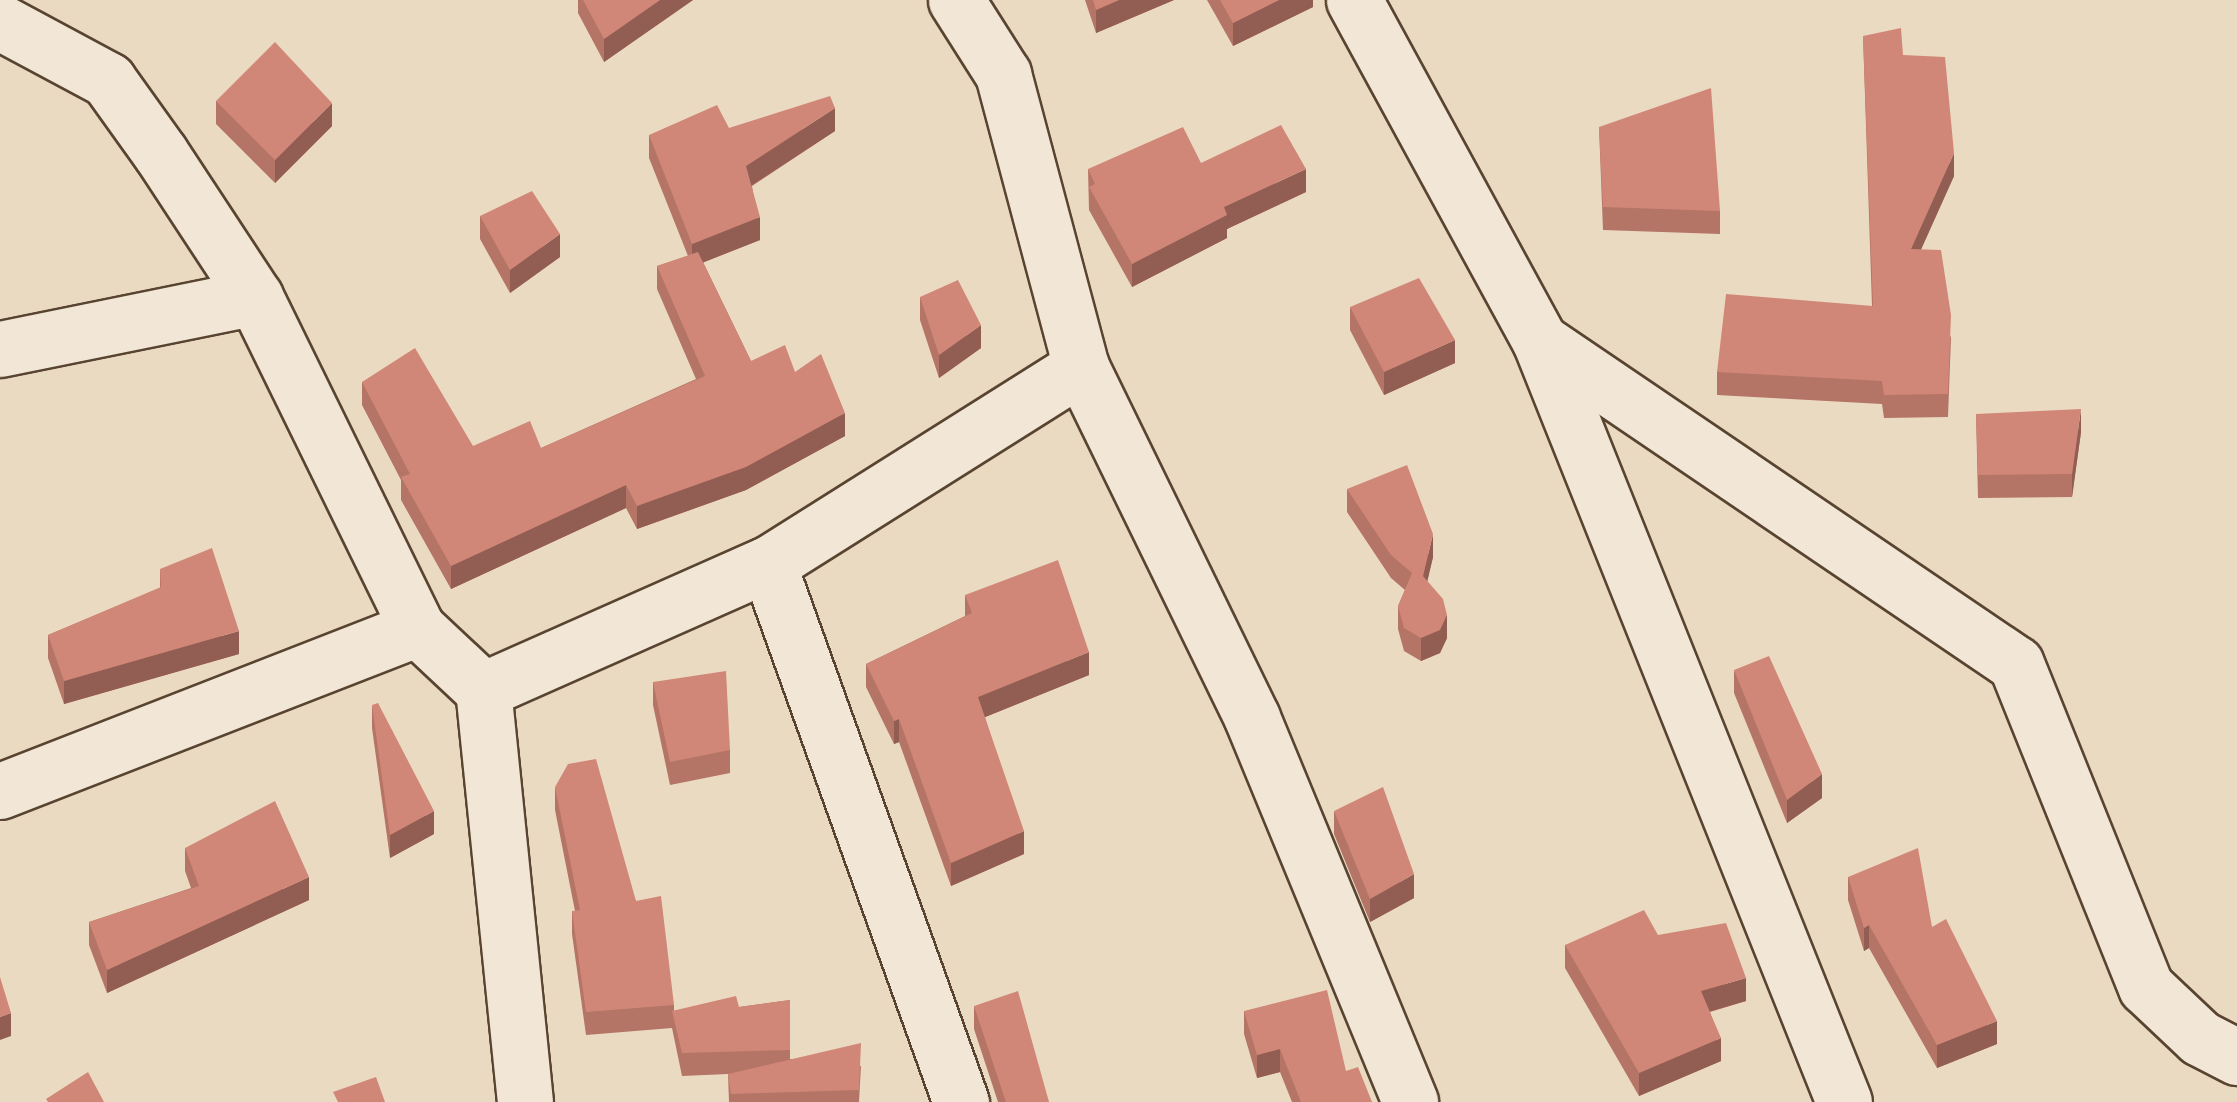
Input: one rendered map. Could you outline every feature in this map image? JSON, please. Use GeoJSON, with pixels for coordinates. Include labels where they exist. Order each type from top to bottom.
{"type":"FeatureCollection","features":[{"type":"Feature","properties":{"kind":"street"},"geometry":{"type":"LineString","coordinates":[[956,0],[1004,74],[1081,367],[1252,718],[1410,1102]]}},
{"type":"Feature","properties":{"kind":"street"},"geometry":{"type":"LineString","coordinates":[[1354,0],[1540,341],[1844,1102]]}},
{"type":"Feature","properties":{"kind":"street"},"geometry":{"type":"LineString","coordinates":[[0,22],[108,80],[255,297],[417,628],[483,690],[524,1102]]}},
{"type":"Feature","properties":{"kind":"street"},"geometry":{"type":"LineString","coordinates":[[0,349],[255,297]]}},
{"type":"Feature","properties":{"kind":"street"},"geometry":{"type":"LineString","coordinates":[[1540,341],[2016,664],[2146,987],[2200,1038],[2237,1058]]}},
{"type":"Feature","properties":{"kind":"street"},"geometry":{"type":"LineString","coordinates":[[483,690],[768,564],[1081,367]]}},
{"type":"Feature","properties":{"kind":"street"},"geometry":{"type":"LineString","coordinates":[[768,564],[961,1102]]}},
{"type":"Feature","properties":{"kind":"street"},"geometry":{"type":"LineString","coordinates":[[0,791],[417,628]]}},
{"type":"Feature","properties":{"kind":"building"},"geometry":{"type":"Polygon","coordinates":[[[583,0],[660,0],[604,39],[583,0]]]}},
{"type":"Feature","properties":{"kind":"building"},"geometry":{"type":"Polygon","coordinates":[[[1093,0],[1119,0],[1096,10],[1093,0]]]}},
{"type":"Feature","properties":{"kind":"building"},"geometry":{"type":"Polygon","coordinates":[[[1220,0],[1279,0],[1233,23],[1220,0]]]}},
{"type":"Feature","properties":{"kind":"building"},"geometry":{"type":"Polygon","coordinates":[[[1901,28],[1903,55],[1945,57],[1954,153],[1911,249],[1941,250],[1951,315],[1948,394],[1884,395],[1882,381],[1717,372],[1726,294],[1873,306],[1863,36],[1901,28]]]}},
{"type":"Feature","properties":{"kind":"building"},"geometry":{"type":"Polygon","coordinates":[[[275,42],[332,103],[275,160],[216,101],[275,42]]]}},
{"type":"Feature","properties":{"kind":"building"},"geometry":{"type":"Polygon","coordinates":[[[1711,88],[1720,211],[1603,207],[1599,127],[1711,88]]]}},
{"type":"Feature","properties":{"kind":"building"},"geometry":{"type":"Polygon","coordinates":[[[830,96],[835,108],[746,166],[760,217],[692,244],[649,135],[717,105],[729,128],[830,96]]]}},
{"type":"Feature","properties":{"kind":"building"},"geometry":{"type":"Polygon","coordinates":[[[1281,125],[1306,169],[1224,207],[1227,215],[1132,264],[1089,187],[1095,184],[1088,169],[1183,127],[1201,163],[1281,125]]]}},
{"type":"Feature","properties":{"kind":"building"},"geometry":{"type":"Polygon","coordinates":[[[532,191],[560,234],[510,270],[480,216],[532,191]]]}},
{"type":"Feature","properties":{"kind":"building"},"geometry":{"type":"Polygon","coordinates":[[[698,252],[751,361],[785,345],[795,372],[821,354],[845,413],[746,467],[637,506],[626,485],[451,566],[401,477],[410,474],[362,382],[415,348],[473,446],[530,421],[541,448],[705,376],[657,266],[698,252]]]}},
{"type":"Feature","properties":{"kind":"building"},"geometry":{"type":"Polygon","coordinates":[[[1419,278],[1455,340],[1384,372],[1350,307],[1419,278]]]}},
{"type":"Feature","properties":{"kind":"building"},"geometry":{"type":"Polygon","coordinates":[[[958,280],[981,325],[939,355],[920,297],[958,280]]]}},
{"type":"Feature","properties":{"kind":"building"},"geometry":{"type":"Polygon","coordinates":[[[2081,409],[2072,474],[1978,475],[1976,414],[2081,409]]]}},
{"type":"Feature","properties":{"kind":"building"},"geometry":{"type":"Polygon","coordinates":[[[1407,465],[1433,534],[1423,576],[1443,599],[1447,615],[1440,630],[1421,638],[1404,628],[1398,606],[1412,573],[1391,555],[1347,489],[1407,465]]]}},
{"type":"Feature","properties":{"kind":"building"},"geometry":{"type":"Polygon","coordinates":[[[212,548],[239,631],[64,681],[48,635],[161,587],[160,569],[212,548]]]}},
{"type":"Feature","properties":{"kind":"building"},"geometry":{"type":"Polygon","coordinates":[[[1058,560],[1089,652],[978,697],[1024,831],[951,863],[899,719],[894,721],[866,664],[972,613],[965,595],[1058,560]]]}},
{"type":"Feature","properties":{"kind":"building"},"geometry":{"type":"Polygon","coordinates":[[[1769,656],[1822,774],[1787,800],[1734,670],[1769,656]]]}},
{"type":"Feature","properties":{"kind":"building"},"geometry":{"type":"Polygon","coordinates":[[[726,671],[730,750],[670,762],[653,682],[726,671]]]}},
{"type":"Feature","properties":{"kind":"building"},"geometry":{"type":"Polygon","coordinates":[[[378,703],[434,811],[390,835],[372,705],[378,703]]]}},
{"type":"Feature","properties":{"kind":"building"},"geometry":{"type":"Polygon","coordinates":[[[596,759],[636,901],[661,896],[674,1005],[586,1012],[572,911],[580,910],[555,787],[568,764],[596,759]]]}},
{"type":"Feature","properties":{"kind":"building"},"geometry":{"type":"Polygon","coordinates":[[[1383,787],[1414,874],[1370,899],[1334,811],[1383,787]]]}},
{"type":"Feature","properties":{"kind":"building"},"geometry":{"type":"Polygon","coordinates":[[[275,801],[309,877],[107,970],[89,922],[199,886],[185,848],[275,801]]]}},
{"type":"Feature","properties":{"kind":"building"},"geometry":{"type":"Polygon","coordinates":[[[1918,848],[1932,927],[1946,919],[1997,1021],[1937,1045],[1869,925],[1864,928],[1848,877],[1918,848]]]}},
{"type":"Feature","properties":{"kind":"building"},"geometry":{"type":"Polygon","coordinates":[[[1644,910],[1658,935],[1726,923],[1746,978],[1701,991],[1721,1038],[1639,1073],[1565,945],[1644,910]]]}},
{"type":"Feature","properties":{"kind":"building"},"geometry":{"type":"Polygon","coordinates":[[[0,977],[11,1013],[0,1017],[0,977]]]}},
{"type":"Feature","properties":{"kind":"building"},"geometry":{"type":"Polygon","coordinates":[[[1327,990],[1346,1071],[1358,1067],[1372,1102],[1301,1102],[1280,1049],[1257,1055],[1244,1011],[1327,990]]]}},
{"type":"Feature","properties":{"kind":"building"},"geometry":{"type":"Polygon","coordinates":[[[1018,991],[1049,1102],[1006,1102],[974,1006],[1018,991]]]}},
{"type":"Feature","properties":{"kind":"building"},"geometry":{"type":"Polygon","coordinates":[[[736,996],[739,1007],[790,1000],[790,1050],[682,1053],[672,1011],[736,996]]]}},
{"type":"Feature","properties":{"kind":"building"},"geometry":{"type":"Polygon","coordinates":[[[861,1043],[859,1090],[731,1094],[728,1074],[861,1043]]]}},
{"type":"Feature","properties":{"kind":"building"},"geometry":{"type":"Polygon","coordinates":[[[88,1072],[104,1102],[48,1102],[46,1099],[88,1072]]]}},
{"type":"Feature","properties":{"kind":"building"},"geometry":{"type":"Polygon","coordinates":[[[376,1077],[385,1102],[338,1102],[333,1092],[376,1077]]]}}]}
